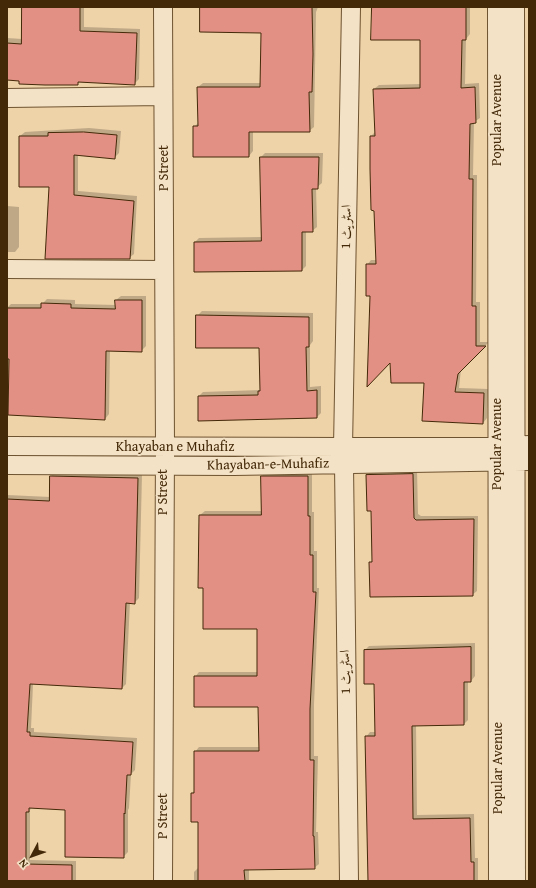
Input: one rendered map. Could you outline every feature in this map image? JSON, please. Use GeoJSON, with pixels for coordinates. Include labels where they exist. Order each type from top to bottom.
{"type":"FeatureCollection","features":[{"type":"Feature","properties":{"kind":"street","name":"P Street"},"geometry":{"type":"LineString","coordinates":[[163,7],[163,881]]}},
{"type":"Feature","properties":{"kind":"street","name":"اسٹریٹ 1"},"geometry":{"type":"LineString","coordinates":[[349,881],[343,455],[351,7]]}},
{"type":"Feature","properties":{"kind":"street","name":"Popular Avenue"},"geometry":{"type":"LineString","coordinates":[[497,7],[498,881]]}},
{"type":"Feature","properties":{"kind":"street","name":"Popular Avenue"},"geometry":{"type":"LineString","coordinates":[[515,7],[523,453],[516,881]]}},
{"type":"Feature","properties":{"kind":"street"},"geometry":{"type":"LineString","coordinates":[[7,98],[163,96]]}},
{"type":"Feature","properties":{"kind":"street"},"geometry":{"type":"LineString","coordinates":[[7,269],[164,270]]}},
{"type":"Feature","properties":{"kind":"street","name":"Khayaban e Muhafiz"},"geometry":{"type":"LineString","coordinates":[[7,446],[164,447],[343,455]]}},
{"type":"Feature","properties":{"kind":"street","name":"Khayaban-e-Muhafiz"},"geometry":{"type":"LineString","coordinates":[[7,465],[163,465],[343,455],[523,453]]}},
{"type":"Feature","properties":{"kind":"building"},"geometry":{"type":"Polygon","coordinates":[[[22,7],[80,7],[80,31],[137,33],[135,85],[78,82],[78,85],[19,84],[19,81],[7,80],[7,43],[21,44],[22,7]]]}},
{"type":"Feature","properties":{"kind":"building"},"geometry":{"type":"Polygon","coordinates":[[[200,7],[312,7],[313,54],[312,92],[309,92],[310,132],[249,132],[249,157],[193,157],[193,126],[198,126],[197,87],[260,87],[261,33],[200,32],[200,7]]]}},
{"type":"Feature","properties":{"kind":"building"},"geometry":{"type":"Polygon","coordinates":[[[372,7],[466,7],[466,40],[462,40],[461,88],[475,87],[476,123],[470,124],[469,179],[473,179],[472,306],[476,306],[476,346],[486,346],[458,374],[455,392],[484,393],[483,424],[422,421],[424,383],[391,383],[390,363],[367,387],[370,296],[366,296],[366,264],[376,264],[374,211],[371,210],[370,169],[370,136],[375,136],[373,89],[420,88],[420,40],[371,40],[372,7]]]}},
{"type":"Feature","properties":{"kind":"building"},"geometry":{"type":"Polygon","coordinates":[[[84,132],[117,135],[115,159],[74,155],[74,195],[134,201],[130,259],[45,259],[49,187],[19,187],[19,136],[48,136],[48,133],[84,132]]]}},
{"type":"Feature","properties":{"kind":"building"},"geometry":{"type":"Polygon","coordinates":[[[260,157],[319,157],[318,189],[312,189],[313,232],[302,232],[302,271],[194,272],[194,242],[261,241],[260,157]]]}},
{"type":"Feature","properties":{"kind":"building"},"geometry":{"type":"Polygon","coordinates":[[[115,300],[142,300],[142,352],[106,351],[105,420],[8,415],[9,359],[7,359],[7,308],[41,308],[41,303],[71,304],[71,308],[115,309],[115,300]]]}},
{"type":"Feature","properties":{"kind":"building"},"geometry":{"type":"Polygon","coordinates":[[[196,315],[309,317],[309,347],[306,347],[307,391],[317,390],[317,418],[198,421],[198,396],[258,395],[258,391],[260,391],[259,348],[196,348],[196,315]]]}},
{"type":"Feature","properties":{"kind":"building"},"geometry":{"type":"Polygon","coordinates":[[[413,474],[414,518],[416,520],[474,519],[473,596],[370,597],[369,562],[372,562],[371,511],[367,511],[366,475],[413,474]]]}},
{"type":"Feature","properties":{"kind":"building"},"geometry":{"type":"Polygon","coordinates":[[[50,476],[138,478],[135,604],[126,603],[122,689],[30,684],[27,732],[30,732],[30,736],[133,742],[131,775],[127,775],[125,814],[124,813],[124,858],[65,857],[65,810],[29,808],[29,812],[26,812],[26,864],[72,865],[72,881],[7,881],[7,499],[49,501],[50,476]]]}},
{"type":"Feature","properties":{"kind":"building"},"geometry":{"type":"Polygon","coordinates":[[[261,476],[308,476],[310,555],[313,555],[313,592],[316,592],[310,709],[310,760],[314,760],[313,836],[315,869],[244,870],[245,881],[198,881],[198,822],[191,822],[191,793],[194,793],[194,751],[259,751],[258,707],[194,707],[194,676],[257,676],[257,629],[203,629],[203,588],[198,588],[199,515],[261,515],[261,476]]]}},
{"type":"Feature","properties":{"kind":"building"},"geometry":{"type":"Polygon","coordinates":[[[471,647],[471,682],[464,682],[464,725],[412,726],[413,819],[470,818],[471,862],[474,862],[474,881],[368,881],[365,736],[375,736],[374,684],[364,684],[364,650],[471,647]]]}}]}
